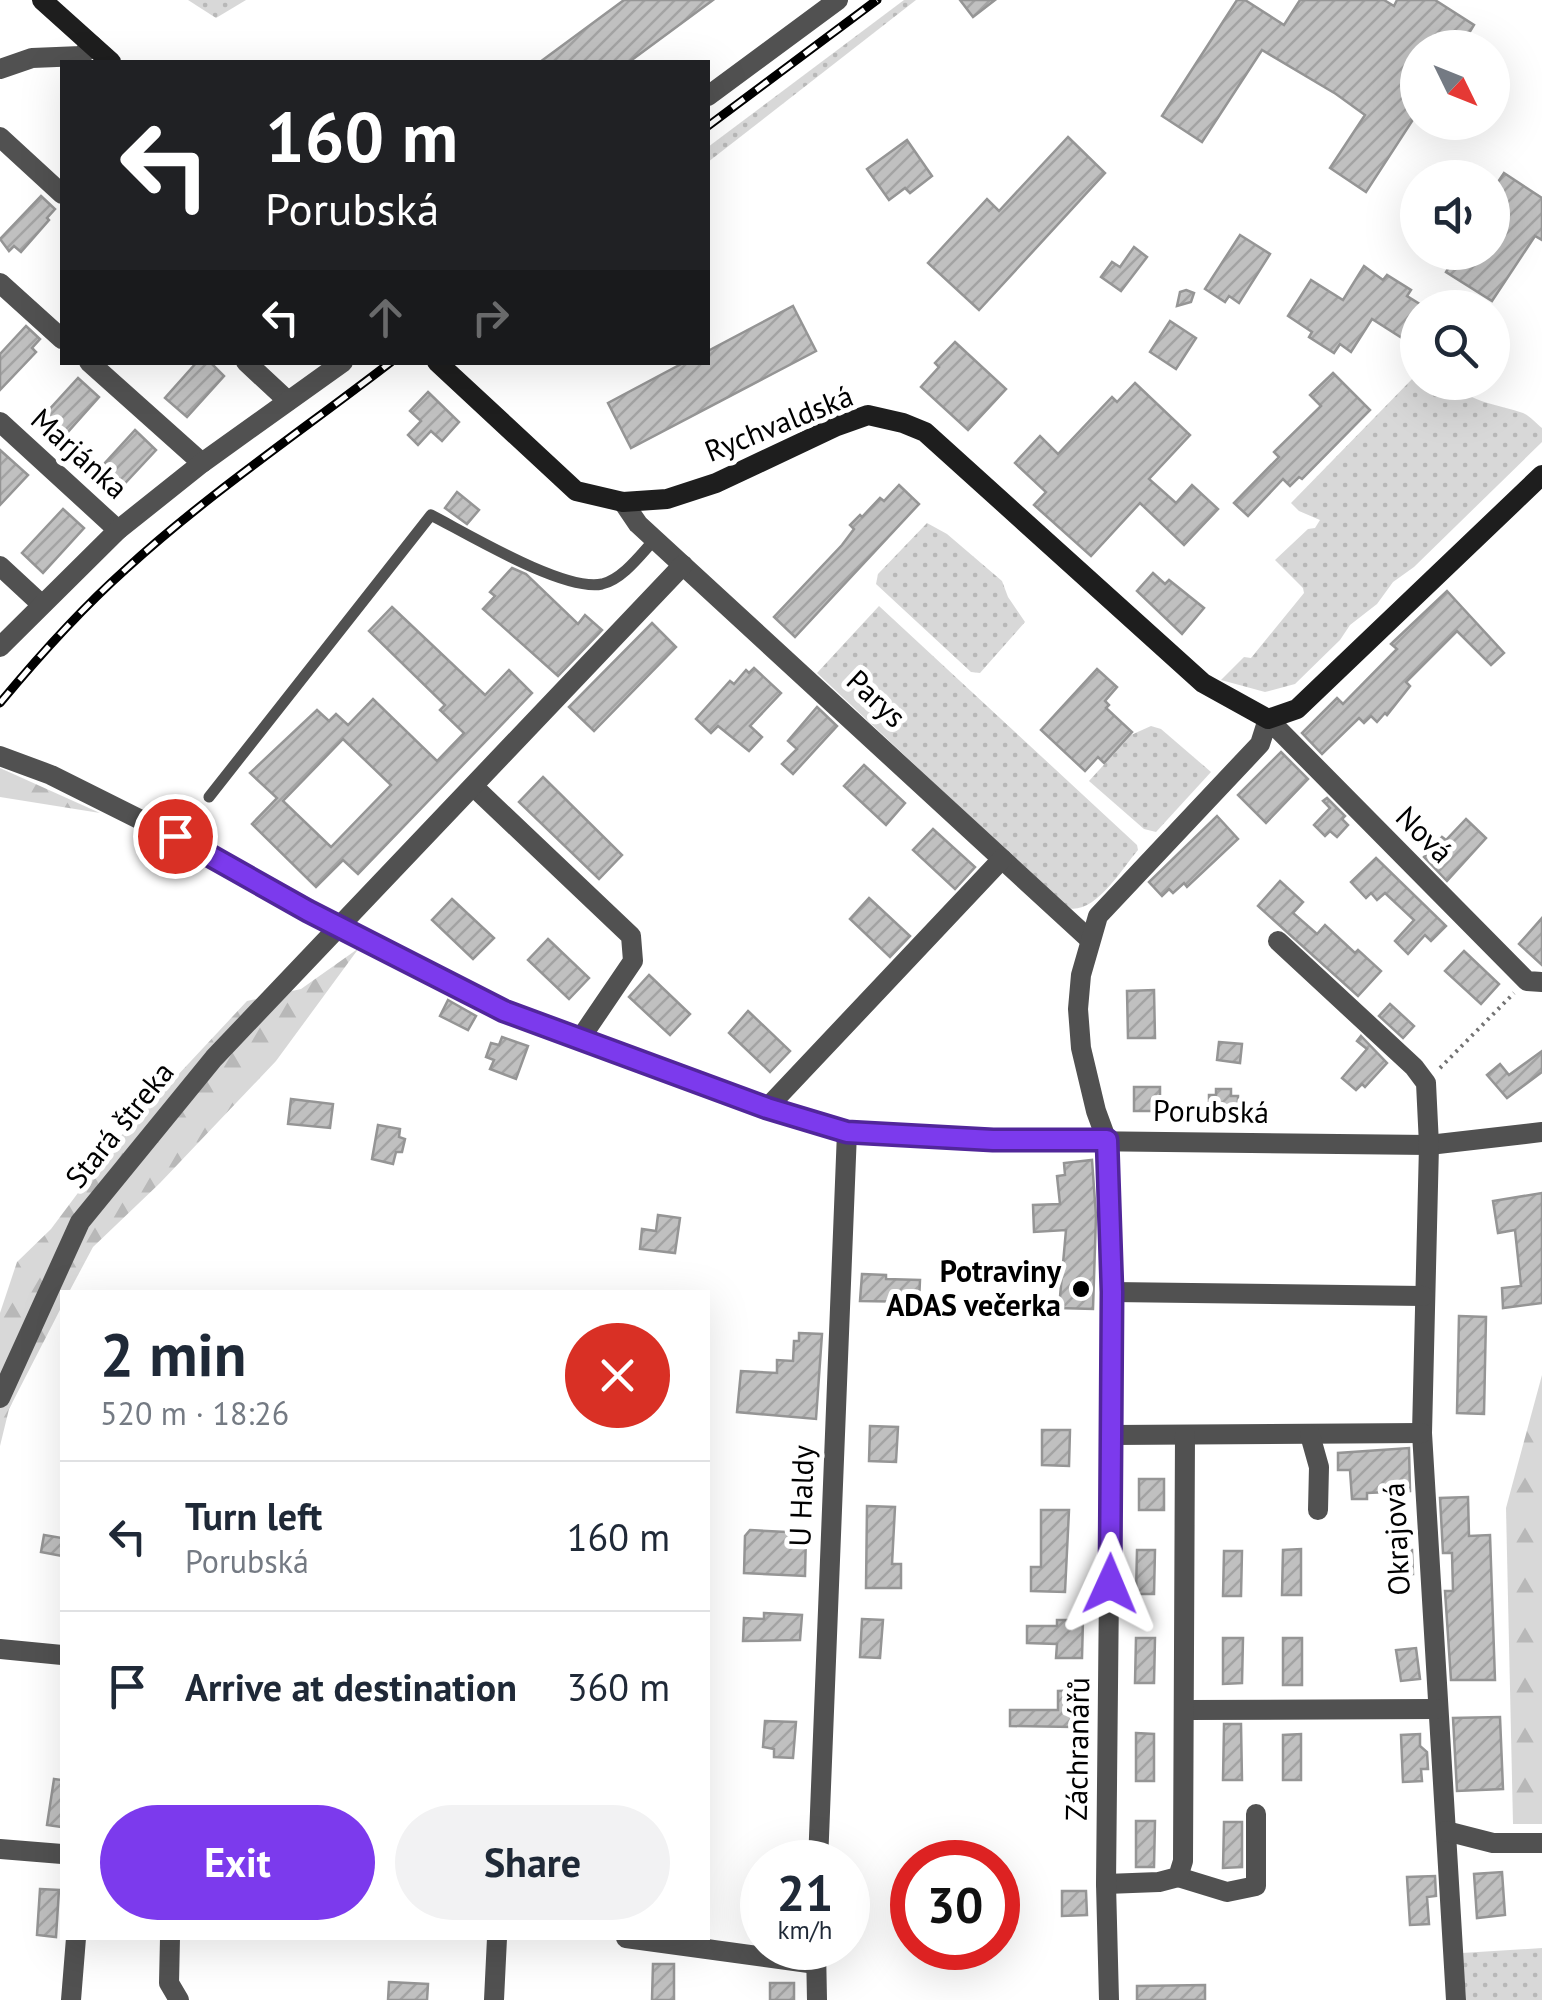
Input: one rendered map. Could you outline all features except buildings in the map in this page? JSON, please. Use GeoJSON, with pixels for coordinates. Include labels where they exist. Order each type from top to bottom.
{"type":"FeatureCollection","features":[{"type":"Feature","properties":{"kind":"street"},"geometry":{"type":"LineString","coordinates":[[42,0],[109,60]]}},
{"type":"Feature","properties":{"kind":"street"},"geometry":{"type":"LineString","coordinates":[[710,95],[838,0]]}},
{"type":"Feature","properties":{"kind":"street"},"geometry":{"type":"LineString","coordinates":[[0,69],[32,58],[81,56],[92,45]]}},
{"type":"Feature","properties":{"kind":"street"},"geometry":{"type":"LineString","coordinates":[[0,136],[60,192]]}},
{"type":"Feature","properties":{"kind":"street"},"geometry":{"type":"LineString","coordinates":[[0,284],[60,337]]}},
{"type":"Feature","properties":{"kind":"street"},"geometry":{"type":"LineString","coordinates":[[92,365],[202,464]]}},
{"type":"Feature","properties":{"kind":"street"},"geometry":{"type":"LineString","coordinates":[[249,365],[288,401]]}},
{"type":"Feature","properties":{"kind":"street","name":"Marjánka"},"geometry":{"type":"LineString","coordinates":[[0,646],[118,530],[339,365]]}},
{"type":"Feature","properties":{"kind":"street","name":"Rychvaldská"},"geometry":{"type":"LineString","coordinates":[[440,365],[576,491],[623,502],[667,500],[716,483],[836,426],[868,415],[925,432],[1203,683],[1268,720]]}},
{"type":"Feature","properties":{"kind":"street","name":"Marjánka"},"geometry":{"type":"LineString","coordinates":[[0,422],[118,530]]}},
{"type":"Feature","properties":{"kind":"street"},"geometry":{"type":"LineString","coordinates":[[1107,1140],[1081,1048],[1078,1009],[1081,976],[1098,916],[1260,744],[1268,720],[1297,709],[1542,475]]}},
{"type":"Feature","properties":{"kind":"street","name":"Parys"},"geometry":{"type":"LineString","coordinates":[[623,502],[638,524],[1089,940]]}},
{"type":"Feature","properties":{"kind":"street","name":"Stará štreka"},"geometry":{"type":"LineString","coordinates":[[0,1398],[80,1222],[214,1058],[683,565]]}},
{"type":"Feature","properties":{"kind":"street"},"geometry":{"type":"LineString","coordinates":[[0,566],[40,604]]}},
{"type":"Feature","properties":{"kind":"street","name":"Nová"},"geometry":{"type":"LineString","coordinates":[[1268,720],[1534,982]]}},
{"type":"Feature","properties":{"kind":"street","name":"Porubská"},"geometry":{"type":"LineString","coordinates":[[0,756],[50,775],[175,836],[504,1011],[767,1108],[847,1132],[993,1140],[1429,1145],[1542,1132]]}},
{"type":"Feature","properties":{"kind":"street"},"geometry":{"type":"LineString","coordinates":[[474,787],[630,936],[633,961],[580,1039]]}},
{"type":"Feature","properties":{"kind":"street"},"geometry":{"type":"LineString","coordinates":[[767,1108],[1002,859]]}},
{"type":"Feature","properties":{"kind":"street"},"geometry":{"type":"LineString","coordinates":[[1278,941],[1414,1066],[1426,1082],[1429,1145]]}},
{"type":"Feature","properties":{"kind":"street","name":"U Haldy"},"geometry":{"type":"LineString","coordinates":[[819,1840],[847,1132]]}},
{"type":"Feature","properties":{"kind":"street","name":"Záchranářů"},"geometry":{"type":"LineString","coordinates":[[1107,1140],[1112,1292],[1108,2000]]}},
{"type":"Feature","properties":{"kind":"street","name":"Okrajová"},"geometry":{"type":"LineString","coordinates":[[1429,1145],[1422,1296],[1422,1432],[1446,1831]]}},
{"type":"Feature","properties":{"kind":"street"},"geometry":{"type":"LineString","coordinates":[[1112,1292],[1422,1296]]}},
{"type":"Feature","properties":{"kind":"street"},"geometry":{"type":"LineString","coordinates":[[1112,1435],[1422,1432]]}},
{"type":"Feature","properties":{"kind":"street"},"geometry":{"type":"LineString","coordinates":[[1178,1877],[1183,1861],[1186,1710],[1185,1435]]}},
{"type":"Feature","properties":{"kind":"street"},"geometry":{"type":"LineString","coordinates":[[1310,1435],[1318,1467],[1318,1510]]}},
{"type":"Feature","properties":{"kind":"street"},"geometry":{"type":"LineString","coordinates":[[0,1649],[60,1656]]}},
{"type":"Feature","properties":{"kind":"street"},"geometry":{"type":"LineString","coordinates":[[1186,1710],[1436,1709]]}},
{"type":"Feature","properties":{"kind":"street"},"geometry":{"type":"LineString","coordinates":[[1106,1884],[1159,1882],[1178,1877],[1227,1892],[1256,1886],[1256,1814]]}},
{"type":"Feature","properties":{"kind":"street"},"geometry":{"type":"LineString","coordinates":[[1456,2000],[1446,1831],[1493,1844],[1542,1843]]}},
{"type":"Feature","properties":{"kind":"street"},"geometry":{"type":"LineString","coordinates":[[0,1849],[60,1854]]}},
{"type":"Feature","properties":{"kind":"street"},"geometry":{"type":"LineString","coordinates":[[71,2000],[76,1940]]}},
{"type":"Feature","properties":{"kind":"street"},"geometry":{"type":"LineString","coordinates":[[170,1940],[169,1983],[179,2000]]}},
{"type":"Feature","properties":{"kind":"street"},"geometry":{"type":"LineString","coordinates":[[494,2000],[497,1940]]}},
{"type":"Feature","properties":{"kind":"street"},"geometry":{"type":"LineString","coordinates":[[647,1940],[740,1949]]}},
{"type":"Feature","properties":{"kind":"street"},"geometry":{"type":"LineString","coordinates":[[816,1970],[816,2000]]}},
{"type":"Feature","properties":{"kind":"lane"},"geometry":{"type":"LineString","coordinates":[[209,797],[432,515],[552,578],[602,584],[626,570],[655,539]]}},
{"type":"Feature","properties":{"kind":"path"},"geometry":{"type":"LineString","coordinates":[[1426,1082],[1534,982]]}},
{"type":"Feature","properties":{"kind":"green space"},"geometry":{"type":"Polygon","coordinates":[[[188,0],[246,0],[216,18],[188,0]]]}},
{"type":"Feature","properties":{"kind":"green space"},"geometry":{"type":"Polygon","coordinates":[[[904,0],[916,0],[710,160],[710,146],[904,0]]]}},
{"type":"Feature","properties":{"kind":"green space"},"geometry":{"type":"Polygon","coordinates":[[[1400,391],[1400,400],[1480,400],[1526,414],[1542,428],[1542,442],[1414,567],[1393,582],[1377,604],[1350,625],[1295,684],[1265,692],[1221,680],[1244,657],[1251,658],[1304,593],[1275,560],[1320,520],[1291,503],[1400,391]]]}},
{"type":"Feature","properties":{"kind":"green space"},"geometry":{"type":"Polygon","coordinates":[[[927,523],[947,534],[1002,581],[1025,622],[980,673],[971,672],[876,584],[878,574],[927,523]]]}},
{"type":"Feature","properties":{"kind":"green space"},"geometry":{"type":"Polygon","coordinates":[[[879,606],[1137,845],[1138,850],[1115,879],[1088,905],[1067,908],[817,673],[879,606]]]}},
{"type":"Feature","properties":{"kind":"green space"},"geometry":{"type":"Polygon","coordinates":[[[1151,726],[1161,729],[1211,772],[1156,832],[1144,829],[1089,781],[1131,735],[1151,726]]]}},
{"type":"Feature","properties":{"kind":"green space"},"geometry":{"type":"Polygon","coordinates":[[[0,768],[100,813],[0,797],[0,768]]]}},
{"type":"Feature","properties":{"kind":"green space"},"geometry":{"type":"Polygon","coordinates":[[[359,948],[276,1061],[93,1247],[70,1290],[60,1290],[60,1310],[9,1409],[0,1446],[0,1313],[17,1262],[51,1229],[119,1138],[247,1001],[301,989],[359,948]]]}},
{"type":"Feature","properties":{"kind":"green space"},"geometry":{"type":"Polygon","coordinates":[[[1542,1375],[1542,1824],[1513,1824],[1506,1508],[1542,1375]]]}},
{"type":"Feature","properties":{"kind":"green space"},"geometry":{"type":"Polygon","coordinates":[[[1542,1948],[1542,2000],[1466,2000],[1462,1953],[1542,1948]]]}},
{"type":"Feature","properties":{"kind":"railway"},"geometry":{"type":"LineString","coordinates":[[710,125],[877,0]]}},
{"type":"Feature","properties":{"kind":"railway"},"geometry":{"type":"LineString","coordinates":[[0,703],[76,617],[157,541],[387,365]]}},
{"type":"Feature","properties":{"kind":"place","name":"Potraviny ADAS večerka"},"geometry":{"type":"Point","coordinates":[1081,1289]}},
{"type":"Feature","properties":{"kind":"route"},"geometry":{"type":"LineString","coordinates":[[175,836],[308,911],[504,1011],[767,1108],[847,1132],[993,1140],[1107,1140],[1112,1292],[1110,1584]]}}]}
